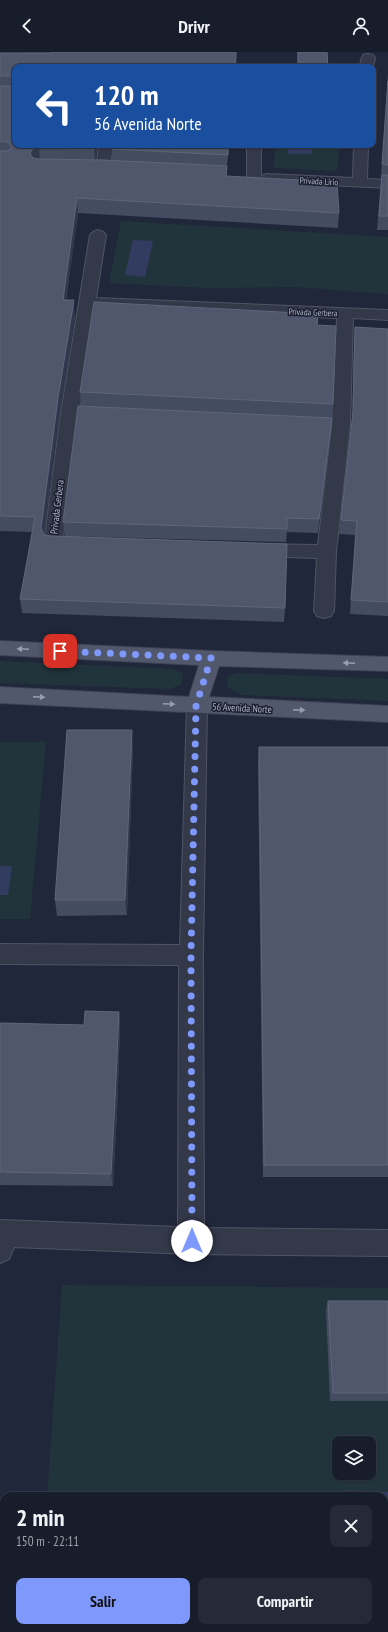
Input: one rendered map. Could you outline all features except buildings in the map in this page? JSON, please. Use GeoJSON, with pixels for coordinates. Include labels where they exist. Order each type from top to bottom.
{"type":"FeatureCollection","features":[{"type":"Feature","properties":{"kind":"main road"},"geometry":{"type":"LineString","coordinates":[[0,648],[211,658],[388,664]]}},
{"type":"Feature","properties":{"kind":"main road"},"geometry":{"type":"LineString","coordinates":[[196,706],[211,658]]}},
{"type":"Feature","properties":{"kind":"main road","name":"56 Avenida Norte"},"geometry":{"type":"LineString","coordinates":[[0,695],[196,706],[388,714]]}},
{"type":"Feature","properties":{"kind":"street"},"geometry":{"type":"LineString","coordinates":[[103,169],[106,148]]}},
{"type":"Feature","properties":{"kind":"street"},"geometry":{"type":"LineString","coordinates":[[254,148],[254,177]]}},
{"type":"Feature","properties":{"kind":"street"},"geometry":{"type":"LineString","coordinates":[[360,183],[361,148]]}},
{"type":"Feature","properties":{"kind":"street"},"geometry":{"type":"LineString","coordinates":[[88,169],[119,170]]}},
{"type":"Feature","properties":{"kind":"street","name":"Privada Lirio"},"geometry":{"type":"LineString","coordinates":[[238,176],[388,184]]}},
{"type":"Feature","properties":{"kind":"street","name":"Privada Gerbera"},"geometry":{"type":"LineString","coordinates":[[92,544],[53,542],[78,413],[88,302],[98,235]]}},
{"type":"Feature","properties":{"kind":"street","name":"Privada Gerbera"},"geometry":{"type":"LineString","coordinates":[[88,302],[388,315]]}},
{"type":"Feature","properties":{"kind":"street","name":"Privada Gerbera"},"geometry":{"type":"LineString","coordinates":[[324,611],[333,425],[345,313]]}},
{"type":"Feature","properties":{"kind":"street"},"geometry":{"type":"LineString","coordinates":[[241,549],[327,552]]}},
{"type":"Feature","properties":{"kind":"street"},"geometry":{"type":"LineString","coordinates":[[192,1241],[191,955],[196,706]]}},
{"type":"Feature","properties":{"kind":"street"},"geometry":{"type":"LineString","coordinates":[[0,954],[191,955]]}},
{"type":"Feature","properties":{"kind":"street"},"geometry":{"type":"LineString","coordinates":[[1,1239],[388,1243]]}},
{"type":"Feature","properties":{"kind":"shaded area"},"geometry":{"type":"Polygon","coordinates":[[[275,148],[340,148],[337,171],[274,168],[275,148]]]}},
{"type":"Feature","properties":{"kind":"shaded area"},"geometry":{"type":"Polygon","coordinates":[[[121,221],[388,237],[388,294],[295,287],[208,288],[109,283],[121,221]]]}},
{"type":"Feature","properties":{"kind":"shaded area"},"geometry":{"type":"Polygon","coordinates":[[[0,661],[173,669],[183,674],[182,684],[170,689],[0,683],[0,661]]]}},
{"type":"Feature","properties":{"kind":"shaded area"},"geometry":{"type":"Polygon","coordinates":[[[237,673],[388,679],[388,701],[241,695],[227,687],[228,676],[237,673]]]}},
{"type":"Feature","properties":{"kind":"shaded area"},"geometry":{"type":"Polygon","coordinates":[[[0,742],[46,742],[30,919],[0,919],[0,742]]]}},
{"type":"Feature","properties":{"kind":"shaded area"},"geometry":{"type":"Polygon","coordinates":[[[62,1285],[388,1288],[388,1492],[47,1492],[62,1285]]]}},
{"type":"Feature","properties":{"kind":"water"},"geometry":{"type":"Polygon","coordinates":[[[288,148],[312,148],[312,154],[288,154],[288,148]]]}},
{"type":"Feature","properties":{"kind":"water"},"geometry":{"type":"Polygon","coordinates":[[[133,240],[153,241],[145,277],[125,275],[133,240]]]}},
{"type":"Feature","properties":{"kind":"water"},"geometry":{"type":"Polygon","coordinates":[[[0,866],[12,866],[8,895],[0,895],[0,866]]]}},
{"type":"Feature","properties":{"kind":"water"},"geometry":{"type":"Polygon","coordinates":[[[346,1490],[388,1492],[346,1492],[346,1490]]]}},
{"type":"Feature","properties":{"kind":"route"},"geometry":{"type":"LineString","coordinates":[[60,651],[211,658],[196,706],[191,955],[192,1241]]}}]}
